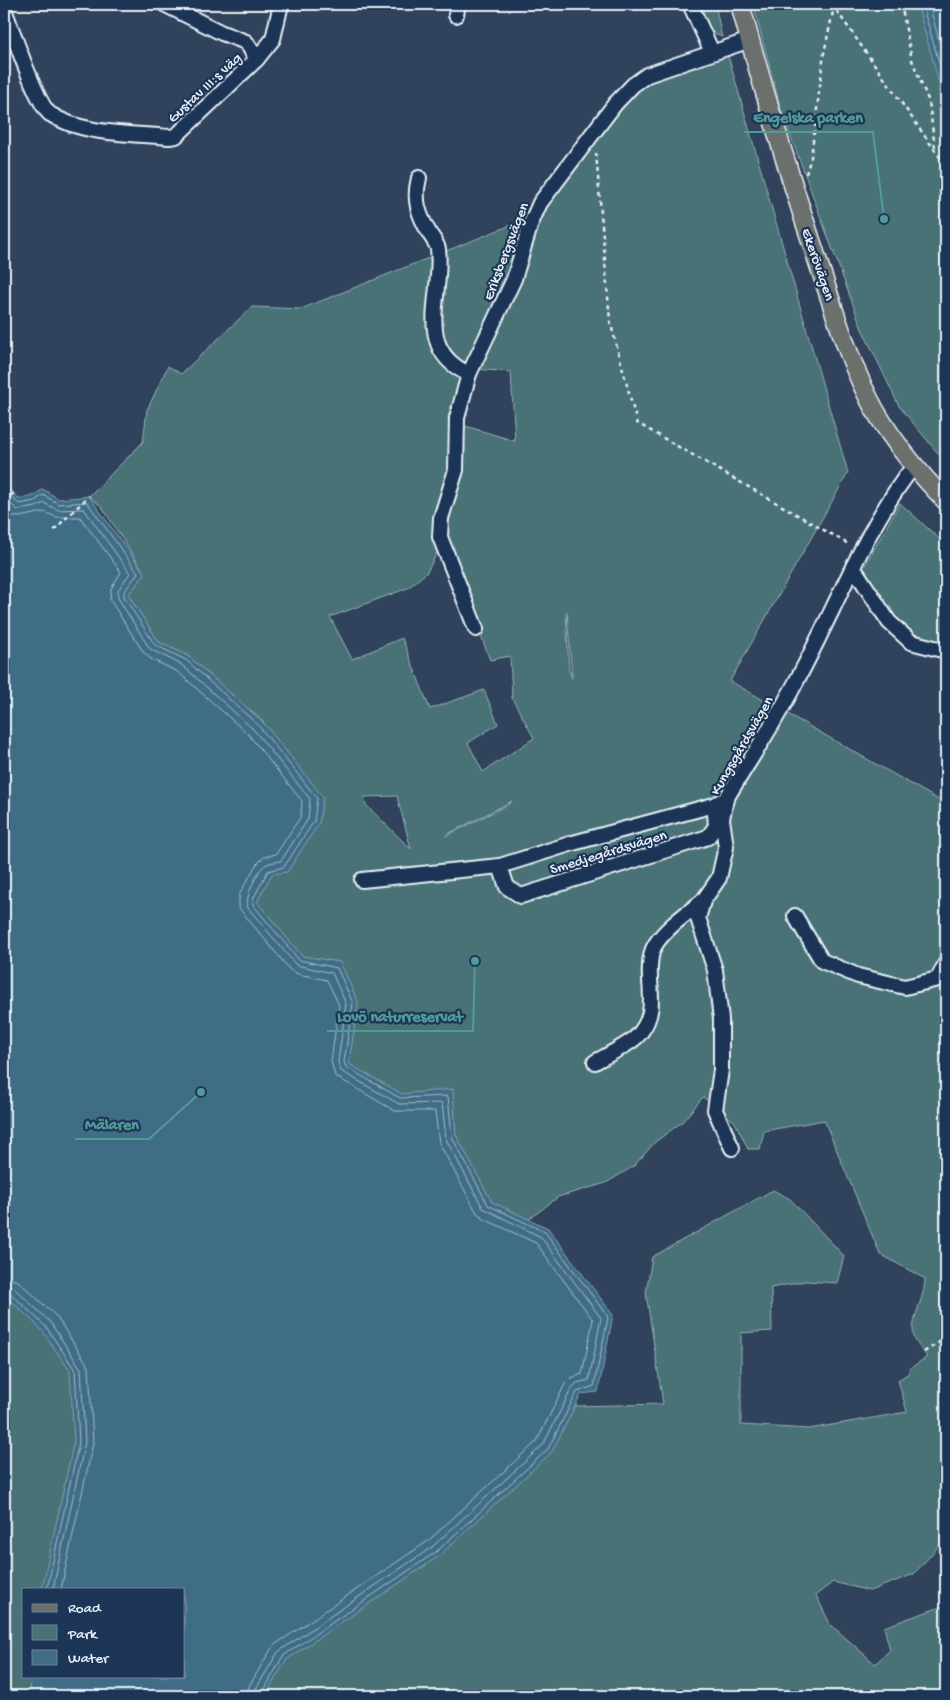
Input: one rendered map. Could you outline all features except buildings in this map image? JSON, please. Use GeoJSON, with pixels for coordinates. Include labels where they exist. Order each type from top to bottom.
{"type":"FeatureCollection","features":[{"type":"Feature","properties":{"kind":"main road","name":"Ekerövägen"},"geometry":{"type":"LineString","coordinates":[[740,4],[796,197],[848,351],[876,411],[913,467],[946,501]]}},
{"type":"Feature","properties":{"kind":"street"},"geometry":{"type":"LineString","coordinates":[[164,4],[246,42],[257,59]]}},
{"type":"Feature","properties":{"kind":"street","name":"Gustav III:s väg"},"geometry":{"type":"LineString","coordinates":[[4,9],[35,89],[48,113],[83,129],[176,136],[257,59],[272,39],[281,4]]}},
{"type":"Feature","properties":{"kind":"street"},"geometry":{"type":"LineString","coordinates":[[690,4],[712,52]]}},
{"type":"Feature","properties":{"kind":"street","name":"Eriksbergsvägen"},"geometry":{"type":"LineString","coordinates":[[476,629],[440,537],[441,518],[456,470],[457,418],[469,374],[514,279],[531,223],[540,202],[594,134],[615,104],[633,85],[647,75],[750,40]]}},
{"type":"Feature","properties":{"kind":"street"},"geometry":{"type":"LineString","coordinates":[[419,178],[415,196],[416,207],[438,249],[434,321],[437,339],[446,358],[469,374]]}},
{"type":"Feature","properties":{"kind":"street","name":"Kungsgårdsvägen"},"geometry":{"type":"LineString","coordinates":[[595,1062],[640,1034],[652,1011],[650,978],[652,951],[675,921],[702,901],[719,878],[726,847],[720,802],[798,680],[861,551],[900,484],[913,467]]}},
{"type":"Feature","properties":{"kind":"street"},"geometry":{"type":"LineString","coordinates":[[853,567],[889,622],[911,642],[946,651]]}},
{"type":"Feature","properties":{"kind":"street","name":"Smedjegårdsvägen"},"geometry":{"type":"LineString","coordinates":[[362,880],[500,866],[573,843],[720,802],[716,826],[708,837],[521,896],[507,887],[500,866]]}},
{"type":"Feature","properties":{"kind":"street"},"geometry":{"type":"LineString","coordinates":[[702,901],[698,918],[715,970],[721,1019],[721,1070],[714,1110],[732,1148]]}},
{"type":"Feature","properties":{"kind":"street"},"geometry":{"type":"LineString","coordinates":[[795,916],[822,961],[858,976],[906,987],[938,979],[946,963]]}},
{"type":"Feature","properties":{"kind":"path"},"geometry":{"type":"LineString","coordinates":[[901,4],[912,60],[929,102],[935,150]]}},
{"type":"Feature","properties":{"kind":"path"},"geometry":{"type":"LineString","coordinates":[[833,5],[946,166]]}},
{"type":"Feature","properties":{"kind":"path"},"geometry":{"type":"LineString","coordinates":[[802,168],[805,177],[811,157],[824,53],[833,5]]}},
{"type":"Feature","properties":{"kind":"path"},"geometry":{"type":"LineString","coordinates":[[594,134],[610,321],[637,423],[861,551]]}},
{"type":"Feature","properties":{"kind":"path"},"geometry":{"type":"LineString","coordinates":[[4,500],[14,493]]}},
{"type":"Feature","properties":{"kind":"path"},"geometry":{"type":"LineString","coordinates":[[54,530],[89,496]]}},
{"type":"Feature","properties":{"kind":"path"},"geometry":{"type":"LineString","coordinates":[[924,1352],[946,1338]]}},
{"type":"Feature","properties":{"kind":"green space"},"geometry":{"type":"Polygon","coordinates":[[[697,4],[715,4],[722,37],[709,28],[697,4]]]}},
{"type":"Feature","properties":{"kind":"green space"},"geometry":{"type":"Polygon","coordinates":[[[753,4],[946,4],[946,463],[899,406],[862,329],[781,110],[753,4]]]}},
{"type":"Feature","properties":{"kind":"green space"},"geometry":{"type":"Polygon","coordinates":[[[727,52],[848,473],[730,681],[946,804],[946,1538],[914,1574],[870,1591],[833,1582],[816,1595],[830,1624],[875,1664],[890,1650],[884,1627],[946,1605],[946,1696],[4,1696],[4,530],[311,783],[262,721],[188,656],[159,642],[128,595],[145,574],[102,507],[89,496],[143,442],[147,410],[168,366],[181,374],[252,307],[301,309],[516,223],[521,239],[464,371],[448,417],[452,455],[439,549],[427,572],[408,588],[330,617],[352,659],[402,638],[430,709],[484,690],[498,724],[468,743],[483,772],[534,738],[512,698],[510,656],[490,660],[446,543],[446,515],[459,424],[515,441],[511,372],[475,369],[541,218],[544,207],[646,79],[727,52]],[[567,612],[569,670],[572,678],[567,612]],[[397,796],[364,797],[366,805],[411,849],[397,796]],[[512,801],[446,835],[446,836],[509,804],[512,801]],[[703,1097],[682,1122],[655,1142],[634,1166],[606,1183],[558,1197],[498,1243],[565,1425],[575,1406],[663,1404],[646,1293],[652,1257],[773,1190],[790,1199],[844,1256],[837,1283],[805,1281],[771,1288],[772,1331],[741,1333],[741,1425],[809,1429],[907,1412],[898,1380],[909,1373],[909,1369],[927,1357],[916,1342],[913,1331],[925,1279],[880,1254],[824,1120],[764,1131],[760,1149],[748,1149],[735,1122],[703,1097]]]}},
{"type":"Feature","properties":{"kind":"green space"},"geometry":{"type":"Polygon","coordinates":[[[900,503],[946,545],[946,645],[905,631],[861,572],[900,503]]]}},
{"type":"Feature","properties":{"kind":"water"},"geometry":{"type":"Polygon","coordinates":[[[917,4],[945,4],[946,99],[938,79],[917,4]]]}},
{"type":"Feature","properties":{"kind":"water"},"geometry":{"type":"Polygon","coordinates":[[[4,483],[19,499],[33,496],[43,489],[59,499],[89,496],[145,574],[128,595],[159,642],[188,656],[262,721],[323,797],[319,823],[287,872],[272,874],[257,902],[302,956],[340,962],[358,1002],[349,1064],[402,1094],[453,1089],[456,1135],[492,1202],[548,1228],[613,1315],[598,1392],[581,1394],[552,1452],[439,1556],[286,1660],[265,1696],[30,1696],[31,1678],[185,1678],[185,1588],[42,1588],[74,1441],[70,1371],[42,1330],[4,1294],[4,483]]]}},
{"type":"Feature","properties":{"kind":"place","name":"Engelska parken"},"geometry":{"type":"Point","coordinates":[884,219]}},
{"type":"Feature","properties":{"kind":"place","name":"Lovö naturreservat"},"geometry":{"type":"Point","coordinates":[475,961]}},
{"type":"Feature","properties":{"kind":"place","name":"Mälaren"},"geometry":{"type":"Point","coordinates":[201,1092]}}]}
